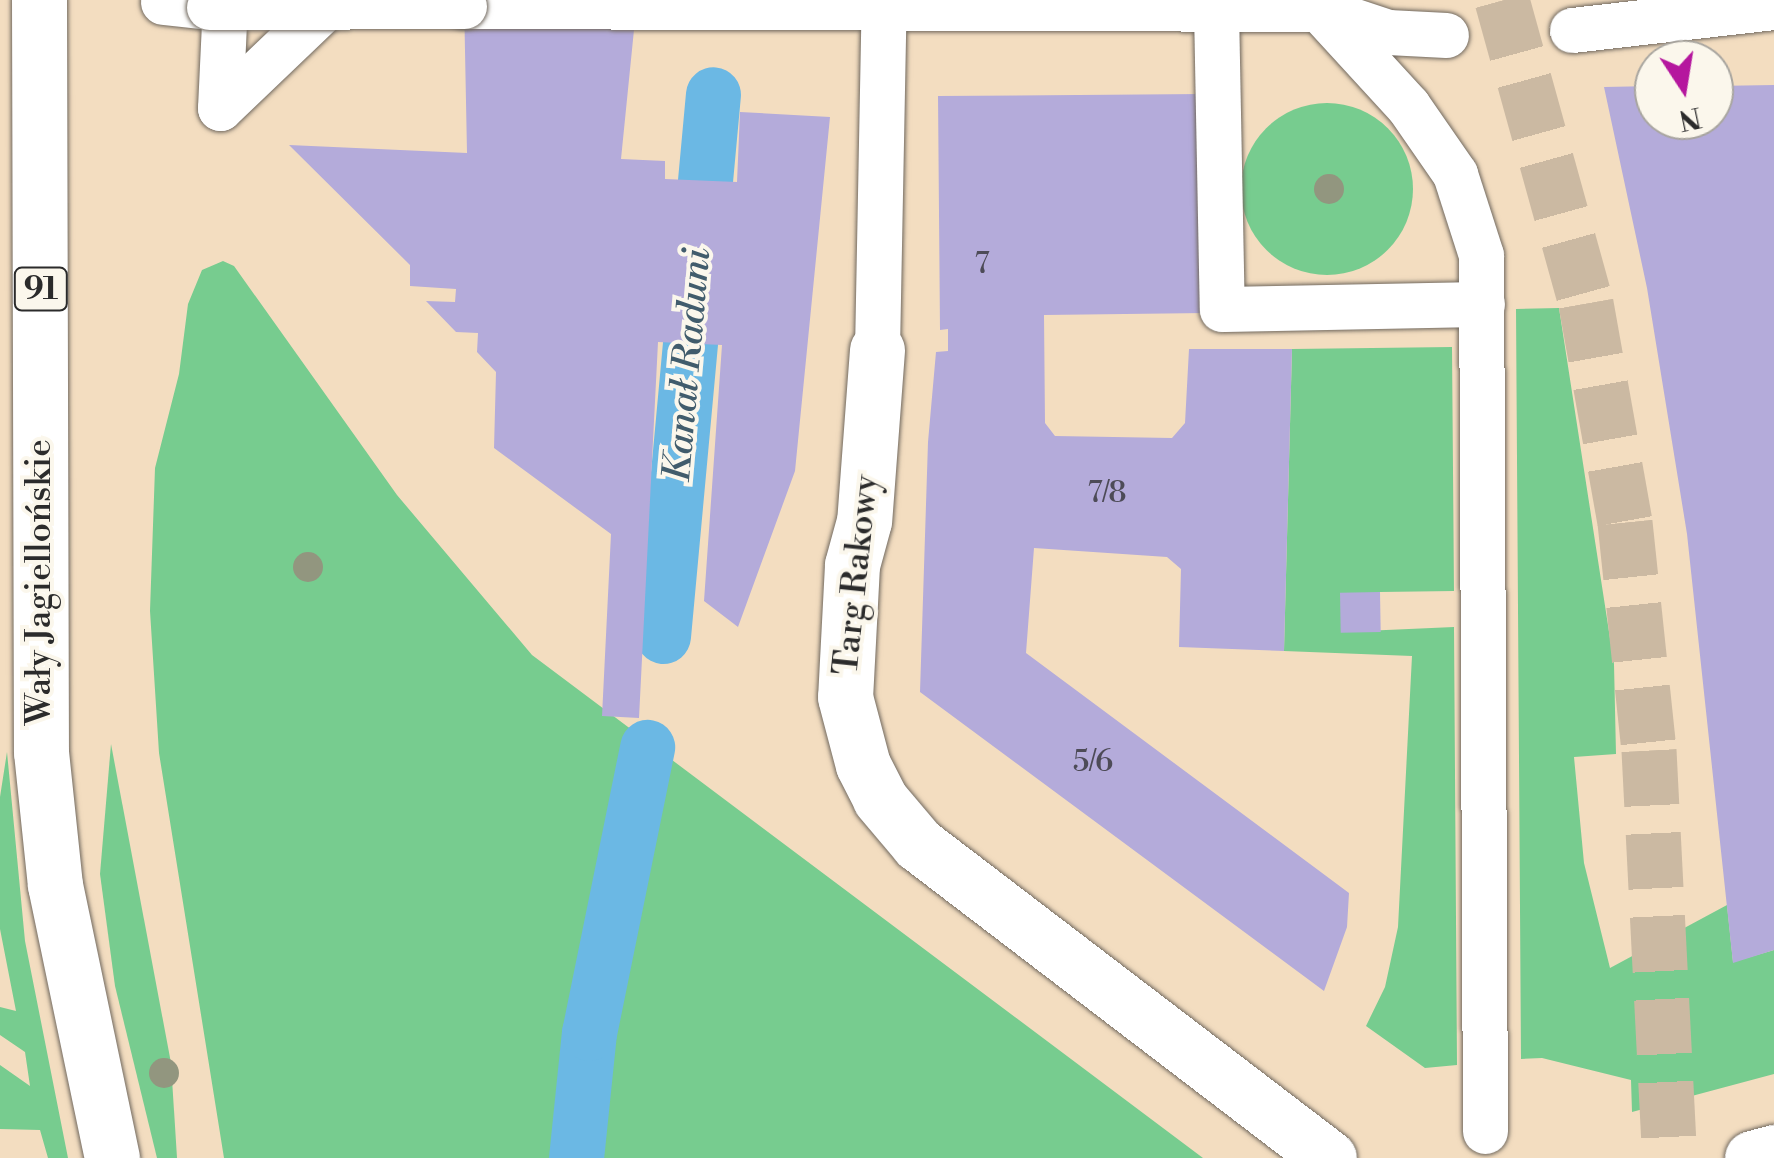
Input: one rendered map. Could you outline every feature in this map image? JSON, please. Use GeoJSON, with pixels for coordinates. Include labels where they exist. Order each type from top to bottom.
{"type":"FeatureCollection","features":[{"type":"Feature","properties":{"kind":"main road","name":"Wały Jagiellońskie"},"geometry":{"type":"LineString","coordinates":[[39,0],[41,752],[55,885],[112,1158]]}},
{"type":"Feature","properties":{"kind":"main road","name":"Targ Rakowy"},"geometry":{"type":"LineString","coordinates":[[877,350],[864,521],[852,565],[846,697],[862,765],[880,799],[918,844],[1329,1158]]}},
{"type":"Feature","properties":{"kind":"main road"},"geometry":{"type":"LineString","coordinates":[[1752,1158],[1774,1152]]}},
{"type":"Feature","properties":{"kind":"street"},"geometry":{"type":"LineString","coordinates":[[217,4],[220,108],[333,0]]}},
{"type":"Feature","properties":{"kind":"street"},"geometry":{"type":"LineString","coordinates":[[163,2],[1216,9],[1320,4],[1388,32],[1446,34]]}},
{"type":"Feature","properties":{"kind":"street"},"geometry":{"type":"LineString","coordinates":[[1320,4],[1408,106],[1455,174],[1481,255],[1485,1130]]}},
{"type":"Feature","properties":{"kind":"street","name":"Targ Rakowy"},"geometry":{"type":"LineString","coordinates":[[877,350],[885,5]]}},
{"type":"Feature","properties":{"kind":"street"},"geometry":{"type":"LineString","coordinates":[[1572,30],[1774,7]]}},
{"type":"Feature","properties":{"kind":"street"},"geometry":{"type":"LineString","coordinates":[[1216,9],[1222,309],[1482,304]]}},
{"type":"Feature","properties":{"kind":"green space"},"geometry":{"type":"Polygon","coordinates":[[[1327,103],[1360,109],[1388,128],[1407,156],[1413,189],[1407,222],[1388,250],[1360,269],[1327,275],[1294,269],[1266,250],[1247,222],[1241,189],[1247,156],[1266,128],[1294,109],[1327,103]]]}},
{"type":"Feature","properties":{"kind":"green space"},"geometry":{"type":"Polygon","coordinates":[[[223,261],[234,266],[397,495],[532,655],[1203,1158],[224,1158],[159,753],[150,611],[155,468],[179,374],[188,304],[202,270],[223,261]]]}},
{"type":"Feature","properties":{"kind":"green space"},"geometry":{"type":"Polygon","coordinates":[[[1559,308],[1614,664],[1616,754],[1574,757],[1584,863],[1610,968],[1727,905],[1733,962],[1774,950],[1774,1074],[1632,1112],[1631,1080],[1542,1058],[1521,1059],[1516,309],[1559,308]]]}},
{"type":"Feature","properties":{"kind":"green space"},"geometry":{"type":"Polygon","coordinates":[[[1452,347],[1454,591],[1380,592],[1341,632],[1454,627],[1457,1065],[1425,1068],[1366,1026],[1385,987],[1398,927],[1412,656],[1284,651],[1292,349],[1452,347]]]}},
{"type":"Feature","properties":{"kind":"green space"},"geometry":{"type":"Polygon","coordinates":[[[111,744],[171,1063],[177,1158],[157,1158],[115,986],[100,874],[111,744]]]}},
{"type":"Feature","properties":{"kind":"green space"},"geometry":{"type":"Polygon","coordinates":[[[7,752],[25,941],[68,1158],[48,1158],[40,1130],[0,1129],[0,1065],[30,1086],[25,1052],[0,1035],[0,1007],[16,1011],[0,929],[0,797],[7,752]]]}},
{"type":"Feature","properties":{"kind":"building"},"geometry":{"type":"Polygon","coordinates":[[[464,0],[637,0],[621,159],[665,161],[665,179],[737,182],[740,112],[830,117],[795,471],[738,627],[704,601],[722,345],[658,342],[639,718],[602,716],[611,534],[494,448],[496,372],[477,352],[478,333],[456,332],[426,301],[455,302],[456,289],[410,286],[410,265],[289,145],[467,153],[464,0]]]}},
{"type":"Feature","properties":{"kind":"building"},"geometry":{"type":"Polygon","coordinates":[[[1774,85],[1774,950],[1733,963],[1687,534],[1647,288],[1604,87],[1634,86],[1634,140],[1734,140],[1734,86],[1774,85]]]}},
{"type":"Feature","properties":{"kind":"building"},"geometry":{"type":"Polygon","coordinates":[[[1202,94],[1206,313],[1044,315],[1045,423],[1055,436],[1172,438],[1185,423],[1189,349],[1292,349],[1284,651],[1179,647],[1181,569],[1167,557],[1034,548],[1026,653],[1349,893],[1347,927],[1324,991],[920,692],[928,442],[936,352],[948,351],[948,329],[940,330],[938,96],[1202,94]]]}},
{"type":"Feature","properties":{"kind":"building"},"geometry":{"type":"Polygon","coordinates":[[[1380,592],[1381,632],[1341,633],[1340,593],[1380,592]]]}},
{"type":"Feature","properties":{"kind":"waterway","name":"Kanał Raduni"},"geometry":{"type":"LineString","coordinates":[[663,636],[713,94]]}},
{"type":"Feature","properties":{"kind":"waterway","name":"Kanał Raduni"},"geometry":{"type":"LineString","coordinates":[[576,1158],[589,1033],[647,747]]}},
{"type":"Feature","properties":{"kind":"tunnel"},"geometry":{"type":"LineString","coordinates":[[1502,0],[1586,303],[1625,522],[1649,750],[1670,1158]]}}]}
